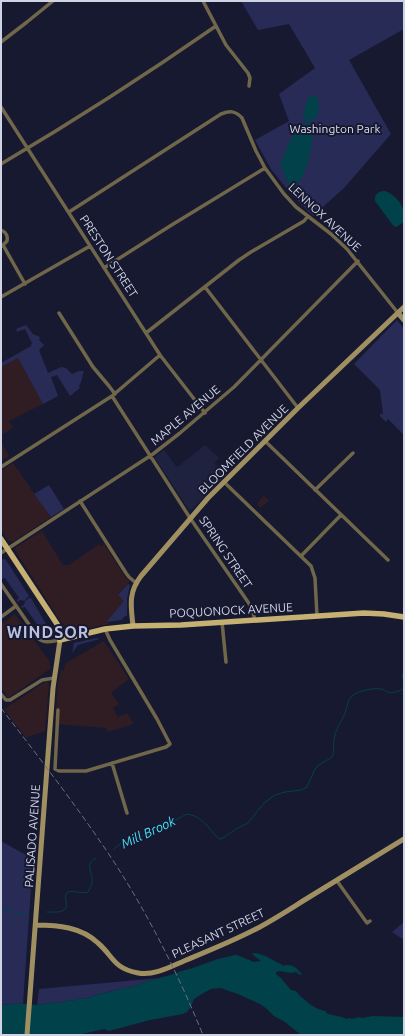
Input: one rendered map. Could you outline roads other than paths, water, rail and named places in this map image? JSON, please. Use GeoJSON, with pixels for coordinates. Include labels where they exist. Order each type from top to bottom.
{"type":"FeatureCollection","features":[{"type":"Feature","properties":{"kind":"main road","name":"BLOOMFIELD AVENUE"},"geometry":{"type":"LineString","coordinates":[[133,626],[131,598],[136,583],[190,518],[298,408],[404,307]]}},
{"type":"Feature","properties":{"kind":"main road"},"geometry":{"type":"LineString","coordinates":[[398,313],[404,320]]}},
{"type":"Feature","properties":{"kind":"main road"},"geometry":{"type":"LineString","coordinates":[[1,539],[57,624],[60,631],[60,640]]}},
{"type":"Feature","properties":{"kind":"main road","name":"POQUONOCK AVENUE"},"geometry":{"type":"LineString","coordinates":[[60,640],[105,629],[133,626],[181,625],[364,613],[404,617]]}},
{"type":"Feature","properties":{"kind":"main road","name":"PALISADO AVENUE"},"geometry":{"type":"LineString","coordinates":[[27,1035],[54,678],[60,640]]}},
{"type":"Feature","properties":{"kind":"main road","name":"PLEASANT STREET"},"geometry":{"type":"LineString","coordinates":[[36,925],[66,927],[89,935],[99,943],[115,963],[121,968],[139,973],[150,973],[166,969],[249,932],[337,881],[404,839]]}},
{"type":"Feature","properties":{"kind":"street"},"geometry":{"type":"LineString","coordinates":[[1,42],[53,1]]}},
{"type":"Feature","properties":{"kind":"street"},"geometry":{"type":"LineString","coordinates":[[203,1],[226,44],[248,73],[250,78],[249,86]]}},
{"type":"Feature","properties":{"kind":"street"},"geometry":{"type":"LineString","coordinates":[[1,164],[173,56],[216,26]]}},
{"type":"Feature","properties":{"kind":"street","name":"PRESTON STREET"},"geometry":{"type":"LineString","coordinates":[[1,107],[160,355],[205,412]]}},
{"type":"Feature","properties":{"kind":"street","name":"LENNOX AVENUE"},"geometry":{"type":"LineString","coordinates":[[69,212],[221,114],[233,111],[242,118],[265,168],[284,194],[296,207],[339,241],[358,261],[398,313]]}},
{"type":"Feature","properties":{"kind":"street"},"geometry":{"type":"LineString","coordinates":[[104,268],[265,168]]}},
{"type":"Feature","properties":{"kind":"street"},"geometry":{"type":"LineString","coordinates":[[146,333],[239,260],[304,221],[308,216]]}},
{"type":"Feature","properties":{"kind":"street"},"geometry":{"type":"LineString","coordinates":[[1,230],[5,232],[7,236],[7,242],[2,246],[25,284]]}},
{"type":"Feature","properties":{"kind":"street"},"geometry":{"type":"LineString","coordinates":[[1,297],[90,246]]}},
{"type":"Feature","properties":{"kind":"street","name":"MAPLE AVENUE"},"geometry":{"type":"LineString","coordinates":[[1,553],[150,456],[169,442],[234,387],[358,261]]}},
{"type":"Feature","properties":{"kind":"street"},"geometry":{"type":"LineString","coordinates":[[205,286],[298,408]]}},
{"type":"Feature","properties":{"kind":"street","name":"SPRING STREET"},"geometry":{"type":"LineString","coordinates":[[59,313],[93,367],[109,386],[150,456],[190,518],[250,604],[255,620]]}},
{"type":"Feature","properties":{"kind":"street"},"geometry":{"type":"LineString","coordinates":[[1,467],[114,395],[160,355]]}},
{"type":"Feature","properties":{"kind":"street"},"geometry":{"type":"LineString","coordinates":[[265,441],[388,560]]}},
{"type":"Feature","properties":{"kind":"street"},"geometry":{"type":"LineString","coordinates":[[315,490],[353,453]]}},
{"type":"Feature","properties":{"kind":"street"},"geometry":{"type":"LineString","coordinates":[[224,482],[311,566],[315,578],[317,616]]}},
{"type":"Feature","properties":{"kind":"street"},"geometry":{"type":"LineString","coordinates":[[80,501],[126,573],[136,583]]}},
{"type":"Feature","properties":{"kind":"street"},"geometry":{"type":"LineString","coordinates":[[301,556],[340,515]]}},
{"type":"Feature","properties":{"kind":"street"},"geometry":{"type":"LineString","coordinates":[[1,584],[40,640],[47,642],[60,640]]}},
{"type":"Feature","properties":{"kind":"street"},"geometry":{"type":"LineString","coordinates":[[1,617],[16,606]]}},
{"type":"Feature","properties":{"kind":"street"},"geometry":{"type":"LineString","coordinates":[[222,622],[226,662]]}},
{"type":"Feature","properties":{"kind":"street"},"geometry":{"type":"LineString","coordinates":[[58,710],[55,769],[59,771],[86,771],[166,747],[170,744],[105,629]]}},
{"type":"Feature","properties":{"kind":"street"},"geometry":{"type":"LineString","coordinates":[[1,694],[6,700],[9,701],[42,680],[54,678]]}},
{"type":"Feature","properties":{"kind":"street"},"geometry":{"type":"LineString","coordinates":[[112,763],[127,813]]}},
{"type":"Feature","properties":{"kind":"street"},"geometry":{"type":"LineString","coordinates":[[337,881],[361,916],[367,923],[370,921]]}},
{"type":"Feature","properties":{"kind":"waterway","name":"Mill Brook"},"geometry":{"type":"LineString","coordinates":[[404,672],[402,676],[404,679]]}},
{"type":"Feature","properties":{"kind":"waterway","name":"Mill Brook"},"geometry":{"type":"LineString","coordinates":[[114,849],[121,843],[150,833],[187,814],[200,819],[219,839],[223,838],[248,823],[264,803],[275,795],[301,790],[307,787],[315,769],[332,757],[336,732],[345,713],[347,704],[353,695],[371,689],[382,689],[387,692],[391,692],[404,688]]}},
{"type":"Feature","properties":{"kind":"waterway","name":"Mill Brook"},"geometry":{"type":"LineString","coordinates":[[47,912],[60,912],[66,909],[66,894],[68,892],[88,892],[92,885],[90,863],[96,858]]}},
{"type":"Feature","properties":{"kind":"waterway","name":"Mill Brook"},"geometry":{"type":"LineString","coordinates":[[1,909],[27,914]]}},
{"type":"Feature","properties":{"kind":"railway"},"geometry":{"type":"LineString","coordinates":[[1,708],[74,805],[129,885],[163,948],[203,1035]]}},
{"type":"Feature","properties":{"kind":"district","name":"WINDSOR"},"geometry":{"type":"Point","coordinates":[48,632]}},
{"type":"Feature","properties":{"kind":"park label","name":"Washington Park"},"geometry":{"type":"Point","coordinates":[335,128]}}]}
